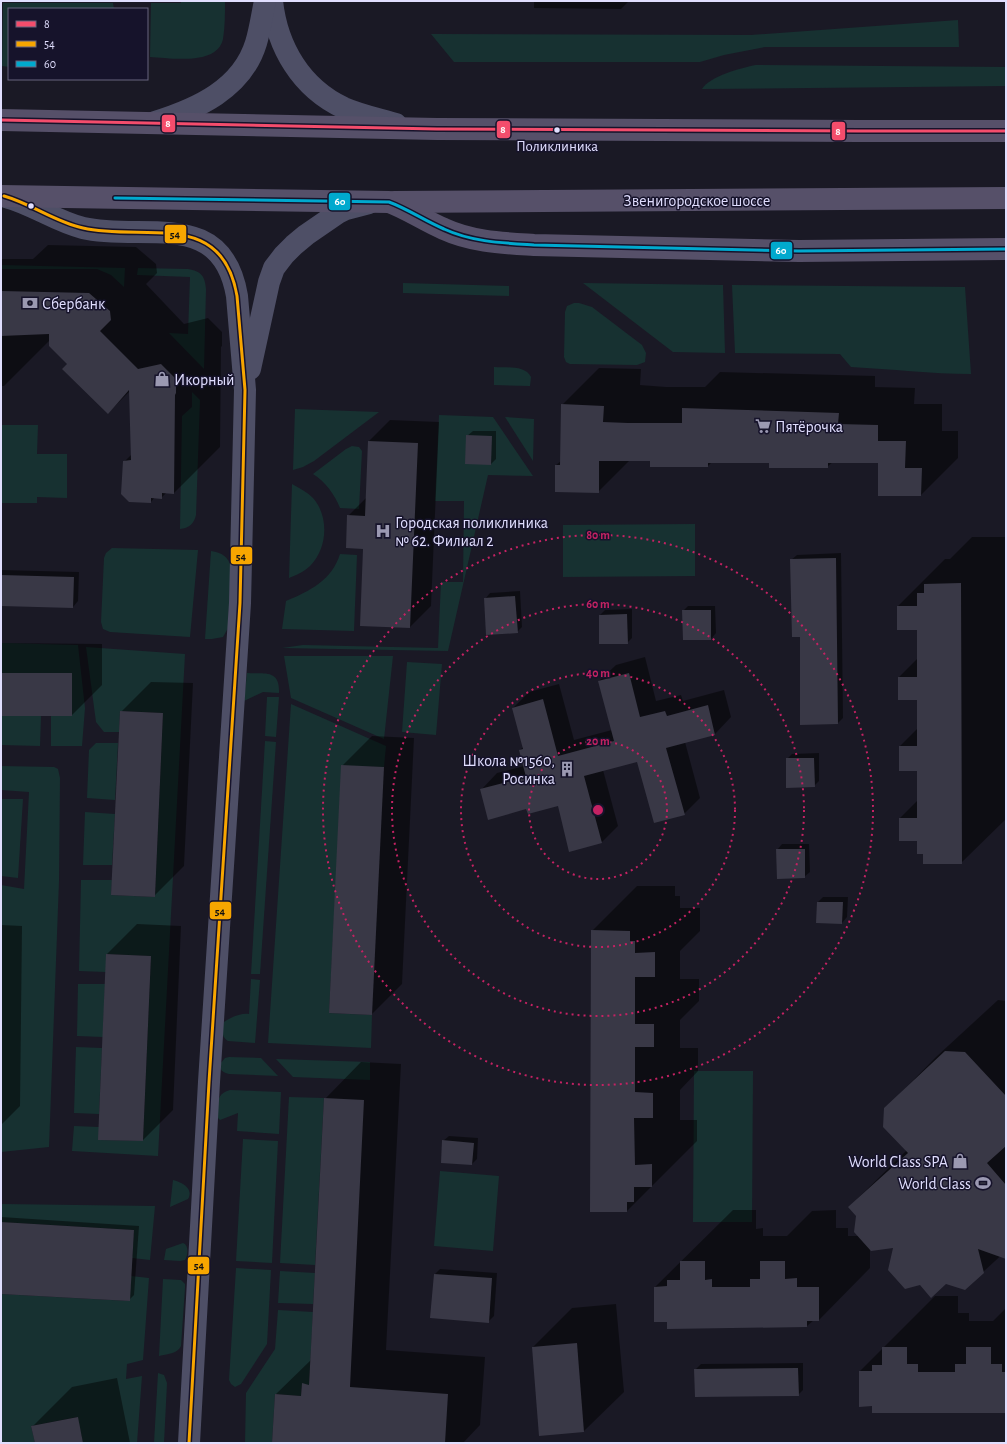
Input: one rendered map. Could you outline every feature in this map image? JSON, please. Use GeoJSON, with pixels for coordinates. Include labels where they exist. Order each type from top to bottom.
{"type":"FeatureCollection","features":[{"type":"Feature","properties":{"kind":"main road"},"geometry":{"type":"LineString","coordinates":[[1,120],[437,129],[1006,131]]}},
{"type":"Feature","properties":{"kind":"main road","name":"Звенигородское шоссе"},"geometry":{"type":"LineString","coordinates":[[3,196],[385,202],[1006,198]]}},
{"type":"Feature","properties":{"kind":"main road"},"geometry":{"type":"LineString","coordinates":[[385,202],[404,208],[443,229],[462,236],[490,242],[548,246],[799,251],[1006,249]]}},
{"type":"Feature","properties":{"kind":"street"},"geometry":{"type":"LineString","coordinates":[[150,123],[179,114],[202,104],[231,84],[248,61],[255,44],[265,1]]}},
{"type":"Feature","properties":{"kind":"street"},"geometry":{"type":"LineString","coordinates":[[272,1],[276,24],[282,41],[293,62],[307,82],[322,95],[344,108],[367,116],[399,124],[437,129]]}},
{"type":"Feature","properties":{"kind":"street"},"geometry":{"type":"LineString","coordinates":[[3,196],[19,200],[58,219],[83,228],[195,237],[220,253],[230,269],[234,283],[242,339],[245,390],[240,603],[209,1082],[189,1443]]}},
{"type":"Feature","properties":{"kind":"street"},"geometry":{"type":"LineString","coordinates":[[245,390],[269,282],[274,268],[294,245],[331,217],[346,209],[385,202]]}},
{"type":"Feature","properties":{"kind":"green space"},"geometry":{"type":"Polygon","coordinates":[[[181,1],[225,1],[224,34],[219,48],[203,57],[181,59],[150,57],[151,3],[181,3],[181,1]]]}},
{"type":"Feature","properties":{"kind":"green space"},"geometry":{"type":"Polygon","coordinates":[[[3,3],[113,3],[114,8],[8,8],[8,67],[2,66],[3,3]]]}},
{"type":"Feature","properties":{"kind":"green space"},"geometry":{"type":"Polygon","coordinates":[[[958,20],[959,47],[765,47],[724,55],[700,62],[454,62],[431,34],[751,35],[958,20]]]}},
{"type":"Feature","properties":{"kind":"green space"},"geometry":{"type":"Polygon","coordinates":[[[756,65],[1006,67],[1006,86],[702,89],[706,84],[719,76],[734,70],[756,65]]]}},
{"type":"Feature","properties":{"kind":"green space"},"geometry":{"type":"Polygon","coordinates":[[[1,265],[125,268],[124,287],[111,275],[97,269],[1,269],[1,265]]]}},
{"type":"Feature","properties":{"kind":"green space"},"geometry":{"type":"Polygon","coordinates":[[[138,268],[188,269],[196,271],[202,275],[205,281],[206,289],[204,369],[169,333],[188,334],[190,277],[137,275],[138,268]]]}},
{"type":"Feature","properties":{"kind":"green space"},"geometry":{"type":"Polygon","coordinates":[[[403,283],[509,286],[509,296],[403,293],[403,283]]]}},
{"type":"Feature","properties":{"kind":"green space"},"geometry":{"type":"Polygon","coordinates":[[[583,283],[723,285],[725,353],[673,352],[583,283]]]}},
{"type":"Feature","properties":{"kind":"green space"},"geometry":{"type":"Polygon","coordinates":[[[732,285],[965,287],[971,374],[851,367],[840,354],[735,353],[732,285]]]}},
{"type":"Feature","properties":{"kind":"green space"},"geometry":{"type":"Polygon","coordinates":[[[574,303],[592,307],[642,345],[646,353],[645,362],[637,365],[570,364],[566,362],[564,357],[565,312],[567,306],[574,303]]]}},
{"type":"Feature","properties":{"kind":"green space"},"geometry":{"type":"Polygon","coordinates":[[[494,367],[515,368],[525,371],[531,377],[530,386],[494,385],[494,367]]]}},
{"type":"Feature","properties":{"kind":"green space"},"geometry":{"type":"Polygon","coordinates":[[[192,392],[200,400],[196,515],[191,525],[180,529],[182,416],[192,407],[192,392]]]}},
{"type":"Feature","properties":{"kind":"green space"},"geometry":{"type":"Polygon","coordinates":[[[295,409],[379,412],[314,461],[293,470],[295,409]]]}},
{"type":"Feature","properties":{"kind":"green space"},"geometry":{"type":"Polygon","coordinates":[[[439,415],[493,417],[533,476],[488,475],[448,651],[282,648],[303,645],[438,648],[441,582],[463,582],[464,501],[435,501],[439,415]]]}},
{"type":"Feature","properties":{"kind":"green space"},"geometry":{"type":"Polygon","coordinates":[[[505,417],[534,419],[533,461],[505,417]]]}},
{"type":"Feature","properties":{"kind":"green space"},"geometry":{"type":"Polygon","coordinates":[[[1,425],[38,425],[37,454],[67,454],[67,498],[37,497],[37,503],[1,503],[1,425]]]}},
{"type":"Feature","properties":{"kind":"green space"},"geometry":{"type":"Polygon","coordinates":[[[352,446],[359,447],[362,451],[359,509],[340,508],[335,498],[322,480],[313,474],[352,446]]]}},
{"type":"Feature","properties":{"kind":"green space"},"geometry":{"type":"Polygon","coordinates":[[[292,484],[311,496],[318,505],[324,523],[324,532],[323,541],[316,559],[306,570],[289,578],[292,484]]]}},
{"type":"Feature","properties":{"kind":"green space"},"geometry":{"type":"Polygon","coordinates":[[[695,524],[695,576],[563,577],[563,525],[695,524]]]}},
{"type":"Feature","properties":{"kind":"green space"},"geometry":{"type":"Polygon","coordinates":[[[112,548],[198,550],[190,637],[110,632],[103,629],[101,622],[104,558],[106,553],[112,548]]]}},
{"type":"Feature","properties":{"kind":"green space"},"geometry":{"type":"Polygon","coordinates":[[[211,551],[224,556],[228,560],[231,567],[228,628],[223,637],[205,639],[211,551]]]}},
{"type":"Feature","properties":{"kind":"green space"},"geometry":{"type":"Polygon","coordinates":[[[340,554],[357,555],[354,631],[282,629],[286,601],[312,589],[326,578],[332,571],[340,554]]]}},
{"type":"Feature","properties":{"kind":"green space"},"geometry":{"type":"Polygon","coordinates":[[[1,643],[78,645],[85,708],[82,746],[51,746],[51,716],[72,716],[72,673],[1,673],[1,643]]]}},
{"type":"Feature","properties":{"kind":"green space"},"geometry":{"type":"Polygon","coordinates":[[[86,647],[185,654],[158,1156],[72,1151],[74,1126],[99,1127],[99,1140],[143,1141],[151,956],[106,954],[106,972],[79,971],[81,880],[112,880],[111,895],[155,897],[163,713],[120,711],[119,732],[104,732],[96,722],[86,647]]]}},
{"type":"Feature","properties":{"kind":"green space"},"geometry":{"type":"Polygon","coordinates":[[[284,656],[393,656],[384,739],[291,698],[284,656]]]}},
{"type":"Feature","properties":{"kind":"green space"},"geometry":{"type":"Polygon","coordinates":[[[407,662],[442,664],[436,735],[402,732],[407,662]]]}},
{"type":"Feature","properties":{"kind":"green space"},"geometry":{"type":"Polygon","coordinates":[[[247,673],[265,673],[274,676],[279,685],[279,693],[263,692],[244,701],[247,673]]]}},
{"type":"Feature","properties":{"kind":"green space"},"geometry":{"type":"Polygon","coordinates":[[[267,697],[279,697],[276,737],[265,736],[267,697]]]}},
{"type":"Feature","properties":{"kind":"green space"},"geometry":{"type":"Polygon","coordinates":[[[291,704],[386,746],[384,767],[342,766],[329,1013],[372,1015],[371,1048],[268,1043],[291,704]]]}},
{"type":"Feature","properties":{"kind":"green space"},"geometry":{"type":"Polygon","coordinates":[[[1,716],[41,716],[40,746],[1,745],[1,716]]]}},
{"type":"Feature","properties":{"kind":"green space"},"geometry":{"type":"Polygon","coordinates":[[[265,741],[276,742],[260,974],[251,974],[265,741]]]}},
{"type":"Feature","properties":{"kind":"green space"},"geometry":{"type":"Polygon","coordinates":[[[96,743],[118,743],[115,800],[87,798],[89,750],[96,743]]]}},
{"type":"Feature","properties":{"kind":"green space"},"geometry":{"type":"Polygon","coordinates":[[[1,766],[54,767],[58,769],[60,778],[59,881],[49,1147],[1,1152],[1,885],[24,889],[29,792],[1,790],[1,766]]]}},
{"type":"Feature","properties":{"kind":"green space"},"geometry":{"type":"Polygon","coordinates":[[[1,799],[23,799],[18,878],[1,876],[1,799]]]}},
{"type":"Feature","properties":{"kind":"green space"},"geometry":{"type":"Polygon","coordinates":[[[85,812],[115,814],[112,865],[83,865],[85,812]]]}},
{"type":"Feature","properties":{"kind":"green space"},"geometry":{"type":"Polygon","coordinates":[[[251,979],[260,980],[255,1043],[228,1041],[223,1035],[223,1024],[233,1017],[249,1014],[251,979]]]}},
{"type":"Feature","properties":{"kind":"green space"},"geometry":{"type":"Polygon","coordinates":[[[78,984],[105,984],[103,1037],[77,1036],[78,984]]]}},
{"type":"Feature","properties":{"kind":"green space"},"geometry":{"type":"Polygon","coordinates":[[[76,1047],[102,1048],[99,1114],[74,1113],[76,1047]]]}},
{"type":"Feature","properties":{"kind":"green space"},"geometry":{"type":"Polygon","coordinates":[[[225,1058],[261,1058],[278,1076],[225,1073],[221,1070],[220,1064],[225,1058]]]}},
{"type":"Feature","properties":{"kind":"green space"},"geometry":{"type":"Polygon","coordinates":[[[276,1059],[370,1062],[370,1080],[293,1077],[276,1059]]]}},
{"type":"Feature","properties":{"kind":"green space"},"geometry":{"type":"Polygon","coordinates":[[[694,1071],[753,1071],[752,1222],[693,1222],[694,1071]]]}},
{"type":"Feature","properties":{"kind":"green space"},"geometry":{"type":"Polygon","coordinates":[[[230,1090],[281,1092],[279,1134],[237,1131],[238,1113],[220,1120],[218,1118],[218,1101],[222,1094],[230,1090]]]}},
{"type":"Feature","properties":{"kind":"green space"},"geometry":{"type":"Polygon","coordinates":[[[289,1097],[324,1098],[315,1265],[280,1263],[289,1097]]]}},
{"type":"Feature","properties":{"kind":"green space"},"geometry":{"type":"Polygon","coordinates":[[[243,1139],[278,1141],[272,1263],[236,1261],[243,1139]]]}},
{"type":"Feature","properties":{"kind":"green space"},"geometry":{"type":"Polygon","coordinates":[[[440,1171],[499,1176],[493,1251],[434,1246],[440,1171]]]}},
{"type":"Feature","properties":{"kind":"green space"},"geometry":{"type":"Polygon","coordinates":[[[173,1180],[186,1186],[189,1195],[188,1199],[170,1207],[173,1180]]]}},
{"type":"Feature","properties":{"kind":"green space"},"geometry":{"type":"Polygon","coordinates":[[[1,1204],[155,1206],[150,1260],[132,1258],[134,1230],[1,1222],[1,1204]]]}},
{"type":"Feature","properties":{"kind":"green space"},"geometry":{"type":"Polygon","coordinates":[[[183,1243],[185,1244],[187,1250],[185,1260],[164,1260],[166,1249],[183,1243]]]}},
{"type":"Feature","properties":{"kind":"green space"},"geometry":{"type":"Polygon","coordinates":[[[236,1268],[271,1270],[267,1344],[241,1384],[235,1387],[229,1380],[236,1268]]]}},
{"type":"Feature","properties":{"kind":"green space"},"geometry":{"type":"Polygon","coordinates":[[[280,1271],[315,1273],[313,1304],[278,1303],[280,1271]]]}},
{"type":"Feature","properties":{"kind":"green space"},"geometry":{"type":"Polygon","coordinates":[[[131,1276],[149,1278],[143,1360],[127,1364],[126,1379],[142,1376],[137,1443],[83,1443],[77,1417],[31,1426],[35,1443],[1,1443],[1,1294],[129,1301],[131,1276]]]}},
{"type":"Feature","properties":{"kind":"green space"},"geometry":{"type":"Polygon","coordinates":[[[163,1279],[181,1280],[185,1284],[185,1288],[181,1346],[177,1351],[159,1356],[163,1279]]]}},
{"type":"Feature","properties":{"kind":"green space"},"geometry":{"type":"Polygon","coordinates":[[[278,1310],[313,1312],[309,1385],[302,1384],[301,1396],[275,1394],[272,1443],[245,1443],[246,1393],[275,1349],[278,1310]]]}},
{"type":"Feature","properties":{"kind":"green space"},"geometry":{"type":"Polygon","coordinates":[[[158,1373],[164,1375],[167,1383],[164,1443],[154,1443],[158,1373]]]}},
{"type":"Feature","properties":{"kind":"building"},"geometry":{"type":"Polygon","coordinates":[[[1,291],[89,293],[110,311],[111,320],[100,331],[138,369],[161,364],[176,379],[174,494],[162,493],[162,499],[151,498],[151,503],[129,502],[121,494],[123,461],[131,460],[129,390],[108,414],[62,369],[67,364],[49,346],[49,334],[1,336],[1,291]]]}},
{"type":"Feature","properties":{"kind":"building"},"geometry":{"type":"Polygon","coordinates":[[[561,404],[604,406],[603,422],[628,423],[682,423],[682,408],[839,413],[838,424],[878,425],[878,441],[906,441],[905,468],[922,468],[921,496],[878,496],[878,463],[828,463],[828,468],[769,468],[769,463],[708,463],[708,467],[650,467],[650,461],[599,461],[599,493],[555,492],[555,465],[560,465],[561,404]]]}},
{"type":"Feature","properties":{"kind":"building"},"geometry":{"type":"Polygon","coordinates":[[[466,435],[492,436],[491,465],[465,464],[466,435]]]}},
{"type":"Feature","properties":{"kind":"building"},"geometry":{"type":"Polygon","coordinates":[[[368,441],[418,443],[410,628],[360,626],[363,549],[346,548],[347,515],[365,516],[368,441]]]}},
{"type":"Feature","properties":{"kind":"building"},"geometry":{"type":"Polygon","coordinates":[[[836,558],[838,724],[800,725],[800,637],[792,637],[790,559],[836,558]]]}},
{"type":"Feature","properties":{"kind":"building"},"geometry":{"type":"Polygon","coordinates":[[[1,575],[74,577],[73,608],[1,606],[1,575]]]}},
{"type":"Feature","properties":{"kind":"building"},"geometry":{"type":"Polygon","coordinates":[[[961,583],[962,864],[923,864],[923,854],[917,854],[917,841],[899,841],[899,818],[917,818],[917,771],[899,771],[899,746],[917,746],[917,700],[898,700],[898,677],[917,677],[917,630],[897,630],[897,606],[917,606],[917,593],[924,593],[924,584],[961,583]]]}},
{"type":"Feature","properties":{"kind":"building"},"geometry":{"type":"Polygon","coordinates":[[[515,596],[518,633],[486,635],[484,598],[515,596]]]}},
{"type":"Feature","properties":{"kind":"building"},"geometry":{"type":"Polygon","coordinates":[[[682,610],[711,610],[711,640],[683,640],[682,610]]]}},
{"type":"Feature","properties":{"kind":"building"},"geometry":{"type":"Polygon","coordinates":[[[627,614],[628,644],[599,644],[599,615],[627,614]]]}},
{"type":"Feature","properties":{"kind":"building"},"geometry":{"type":"Polygon","coordinates":[[[1,673],[72,673],[72,716],[1,716],[1,673]]]}},
{"type":"Feature","properties":{"kind":"building","name":"Школа №1560, Росинка"},"geometry":{"type":"Polygon","coordinates":[[[629,673],[640,717],[665,711],[667,716],[708,705],[715,735],[666,748],[685,815],[654,823],[637,762],[584,776],[602,843],[569,852],[558,806],[528,814],[526,809],[488,820],[480,789],[526,777],[519,750],[523,749],[512,708],[543,699],[558,756],[614,741],[598,681],[629,673]]]}},
{"type":"Feature","properties":{"kind":"building"},"geometry":{"type":"Polygon","coordinates":[[[120,711],[163,713],[155,897],[111,895],[120,711]]]}},
{"type":"Feature","properties":{"kind":"building"},"geometry":{"type":"Polygon","coordinates":[[[786,758],[814,758],[815,787],[786,788],[786,758]]]}},
{"type":"Feature","properties":{"kind":"building"},"geometry":{"type":"Polygon","coordinates":[[[341,765],[384,767],[372,1015],[329,1013],[341,765]]]}},
{"type":"Feature","properties":{"kind":"building"},"geometry":{"type":"Polygon","coordinates":[[[776,849],[805,849],[805,878],[777,879],[776,849]]]}},
{"type":"Feature","properties":{"kind":"building"},"geometry":{"type":"Polygon","coordinates":[[[817,902],[843,902],[842,924],[816,923],[817,902]]]}},
{"type":"Feature","properties":{"kind":"building"},"geometry":{"type":"Polygon","coordinates":[[[591,930],[630,931],[630,941],[635,941],[635,953],[655,952],[655,977],[635,977],[635,1024],[654,1024],[654,1047],[635,1047],[635,1092],[653,1093],[653,1118],[634,1118],[635,1165],[652,1164],[652,1187],[634,1187],[634,1202],[627,1202],[627,1212],[590,1212],[591,930]]]}},
{"type":"Feature","properties":{"kind":"building"},"geometry":{"type":"Polygon","coordinates":[[[106,954],[151,956],[143,1141],[98,1140],[106,954]]]}},
{"type":"Feature","properties":{"kind":"building"},"geometry":{"type":"Polygon","coordinates":[[[945,1051],[965,1052],[1006,1096],[1006,1146],[987,1163],[1006,1185],[1006,1259],[978,1249],[984,1273],[965,1290],[946,1284],[931,1298],[920,1285],[905,1289],[888,1270],[893,1248],[871,1251],[854,1232],[856,1216],[848,1207],[908,1153],[883,1127],[884,1108],[945,1051]]]}},
{"type":"Feature","properties":{"kind":"building"},"geometry":{"type":"Polygon","coordinates":[[[324,1098],[364,1100],[350,1387],[448,1394],[445,1443],[272,1443],[275,1394],[301,1396],[302,1383],[309,1385],[324,1098]]]}},
{"type":"Feature","properties":{"kind":"building"},"geometry":{"type":"Polygon","coordinates":[[[442,1140],[474,1143],[472,1165],[441,1163],[442,1140]]]}},
{"type":"Feature","properties":{"kind":"building"},"geometry":{"type":"Polygon","coordinates":[[[1,1222],[134,1230],[130,1301],[1,1294],[1,1222]]]}},
{"type":"Feature","properties":{"kind":"building"},"geometry":{"type":"Polygon","coordinates":[[[680,1261],[705,1261],[705,1280],[712,1279],[712,1287],[750,1287],[750,1279],[760,1279],[760,1261],[785,1261],[785,1279],[797,1278],[797,1287],[819,1287],[819,1321],[807,1321],[807,1327],[667,1329],[667,1322],[654,1322],[654,1287],[667,1286],[667,1280],[680,1280],[680,1261]]]}},
{"type":"Feature","properties":{"kind":"building"},"geometry":{"type":"Polygon","coordinates":[[[434,1274],[492,1278],[489,1323],[430,1318],[434,1274]]]}},
{"type":"Feature","properties":{"kind":"building"},"geometry":{"type":"Polygon","coordinates":[[[577,1343],[584,1432],[539,1436],[532,1347],[577,1343]]]}},
{"type":"Feature","properties":{"kind":"building"},"geometry":{"type":"Polygon","coordinates":[[[882,1347],[907,1347],[907,1364],[918,1364],[918,1372],[955,1372],[955,1364],[966,1364],[966,1347],[991,1347],[991,1364],[1002,1364],[1002,1372],[1006,1372],[1006,1413],[872,1413],[872,1406],[859,1407],[859,1371],[872,1371],[872,1365],[882,1365],[882,1347]]]}},
{"type":"Feature","properties":{"kind":"building"},"geometry":{"type":"Polygon","coordinates":[[[798,1368],[799,1396],[695,1397],[694,1369],[798,1368]]]}},
{"type":"Feature","properties":{"kind":"building"},"geometry":{"type":"Polygon","coordinates":[[[78,1417],[83,1443],[35,1443],[31,1426],[78,1417]]]}},
{"type":"Feature","properties":{"kind":"transit line","name":"8"},"geometry":{"type":"LineString","coordinates":[[1,120],[437,129],[1006,131]]}},
{"type":"Feature","properties":{"kind":"transit line","name":"54"},"geometry":{"type":"LineString","coordinates":[[4,196],[14,199],[63,222],[83,228],[107,231],[177,234],[198,240],[215,250],[229,268],[237,296],[245,390],[240,603],[209,1082],[189,1443]]}},
{"type":"Feature","properties":{"kind":"transit line","name":"60"},"geometry":{"type":"LineString","coordinates":[[115,198],[389,202],[437,226],[466,237],[488,241],[534,245],[799,251],[1006,249]]}},
{"type":"Feature","properties":{"kind":"place","name":"Поликлиника"},"geometry":{"type":"Point","coordinates":[557,130]}},
{"type":"Feature","properties":{"kind":"place","name":"Сбербанк"},"geometry":{"type":"Point","coordinates":[30,303]}},
{"type":"Feature","properties":{"kind":"place","name":"Икорный"},"geometry":{"type":"Point","coordinates":[162,379]}},
{"type":"Feature","properties":{"kind":"place","name":"Пятёрочка"},"geometry":{"type":"Point","coordinates":[763,426]}},
{"type":"Feature","properties":{"kind":"place","name":"Городская поликлиника № 62. Филиал 2"},"geometry":{"type":"Point","coordinates":[383,531]}},
{"type":"Feature","properties":{"kind":"place","name":"Школа №1560, Росинка"},"geometry":{"type":"Point","coordinates":[567,769]}},
{"type":"Feature","properties":{"kind":"place","name":"World Class SPA"},"geometry":{"type":"Point","coordinates":[960,1161]}},
{"type":"Feature","properties":{"kind":"place","name":"World Class"},"geometry":{"type":"Point","coordinates":[983,1183]}}]}
